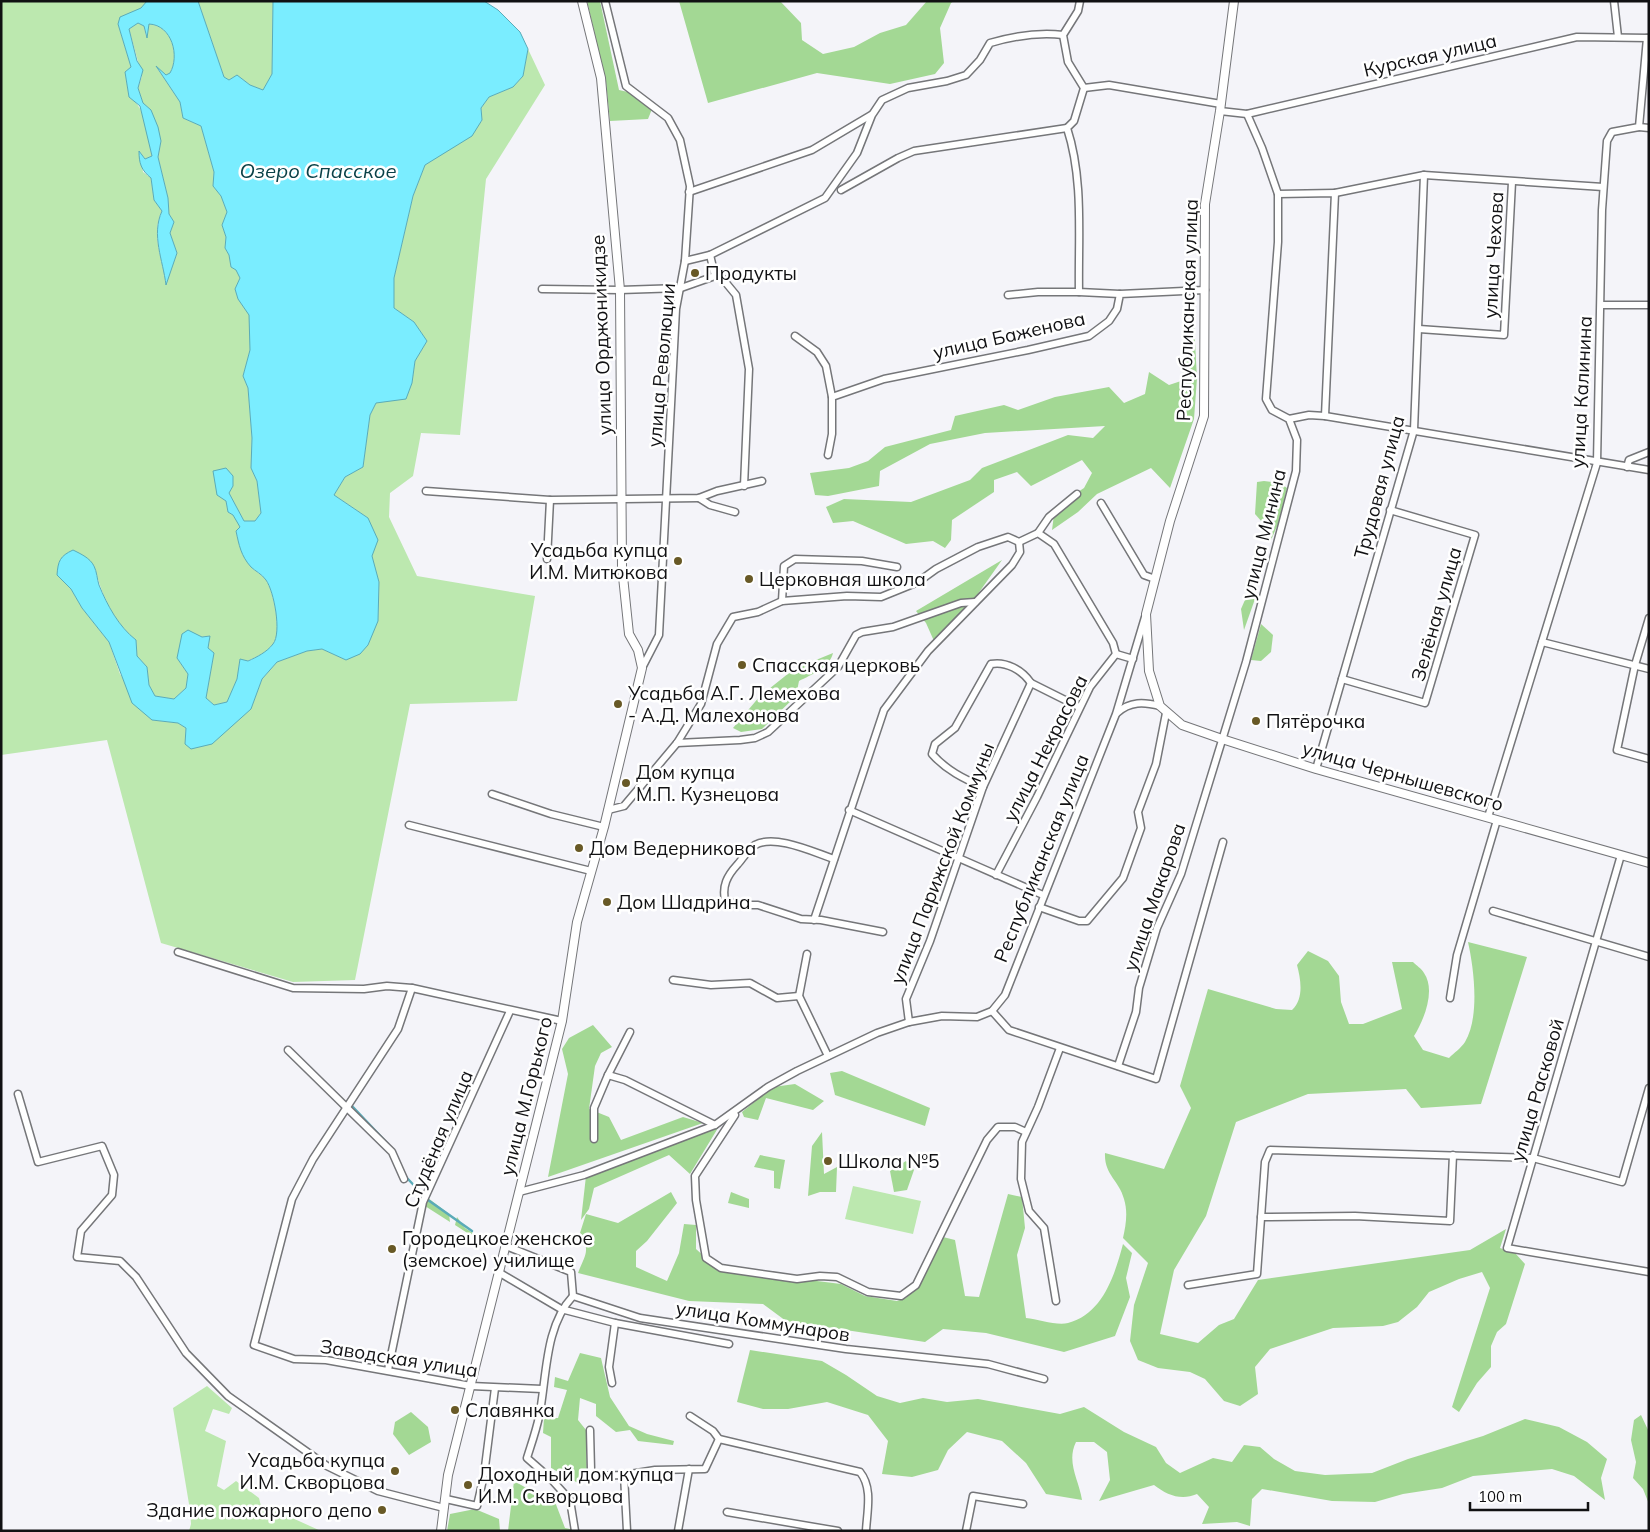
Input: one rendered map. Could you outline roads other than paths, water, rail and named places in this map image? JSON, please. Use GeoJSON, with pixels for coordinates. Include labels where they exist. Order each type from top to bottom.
{"type":"FeatureCollection","features":[{"type":"Feature","properties":{"kind":"street","name":"улица Орджоникидзе"},"geometry":{"type":"LineString","coordinates":[[582,1],[601,78],[620,290],[622,339],[620,498],[622,567],[629,634],[638,650],[642,668]]}},
{"type":"Feature","properties":{"kind":"street","name":"улица Революции"},"geometry":{"type":"LineString","coordinates":[[605,1],[626,86],[668,118],[680,140],[689,192],[685,261],[676,309],[659,635],[642,668]]}},
{"type":"Feature","properties":{"kind":"street"},"geometry":{"type":"LineString","coordinates":[[841,190],[914,151],[1067,128],[1077,115],[1084,88],[1068,62],[1062,35],[1078,11],[1080,1]]}},
{"type":"Feature","properties":{"kind":"street","name":"Республиканская улица"},"geometry":{"type":"LineString","coordinates":[[992,1011],[1005,995],[1116,714],[1134,659],[1155,579],[1204,416],[1206,204],[1221,108],[1234,1]]}},
{"type":"Feature","properties":{"kind":"street"},"geometry":{"type":"LineString","coordinates":[[1614,1],[1618,37]]}},
{"type":"Feature","properties":{"kind":"street"},"geometry":{"type":"LineString","coordinates":[[685,261],[710,255],[825,198],[858,153],[872,115],[882,100],[908,88],[947,81],[966,75],[980,60],[990,42],[1015,36],[1048,33],[1062,35]]}},
{"type":"Feature","properties":{"kind":"street","name":"Курская улица"},"geometry":{"type":"LineString","coordinates":[[1084,88],[1108,84],[1246,114],[1576,37],[1648,38]]}},
{"type":"Feature","properties":{"kind":"street"},"geometry":{"type":"LineString","coordinates":[[1648,38],[1639,128],[1649,128]]}},
{"type":"Feature","properties":{"kind":"street"},"geometry":{"type":"LineString","coordinates":[[1246,114],[1262,148],[1278,194],[1278,242],[1266,399],[1272,410],[1289,419],[1309,415],[1326,416],[1597,463],[1649,470]]}},
{"type":"Feature","properties":{"kind":"street"},"geometry":{"type":"LineString","coordinates":[[689,192],[812,150],[872,115]]}},
{"type":"Feature","properties":{"kind":"street"},"geometry":{"type":"LineString","coordinates":[[1067,128],[1073,147],[1080,232],[1079,292]]}},
{"type":"Feature","properties":{"kind":"street","name":"улица Калинина"},"geometry":{"type":"LineString","coordinates":[[1488,817],[1597,463],[1603,187],[1607,141],[1612,132],[1639,128]]}},
{"type":"Feature","properties":{"kind":"street"},"geometry":{"type":"LineString","coordinates":[[1278,194],[1335,193],[1424,175],[1603,187]]}},
{"type":"Feature","properties":{"kind":"street","name":"Трудовая улица"},"geometry":{"type":"LineString","coordinates":[[1316,769],[1414,430],[1424,175]]}},
{"type":"Feature","properties":{"kind":"street","name":"улица Чехова"},"geometry":{"type":"LineString","coordinates":[[1419,329],[1504,335],[1512,182]]}},
{"type":"Feature","properties":{"kind":"street"},"geometry":{"type":"LineString","coordinates":[[1326,416],[1335,193]]}},
{"type":"Feature","properties":{"kind":"street"},"geometry":{"type":"LineString","coordinates":[[710,255],[715,276]]}},
{"type":"Feature","properties":{"kind":"street"},"geometry":{"type":"LineString","coordinates":[[542,289],[620,290],[681,288],[715,276],[722,278],[736,295],[749,369],[744,486]]}},
{"type":"Feature","properties":{"kind":"street"},"geometry":{"type":"LineString","coordinates":[[1008,295],[1038,292],[1120,294],[1205,290]]}},
{"type":"Feature","properties":{"kind":"street","name":"улица Баженова"},"geometry":{"type":"LineString","coordinates":[[832,397],[884,379],[1089,336],[1109,321],[1118,309],[1120,294]]}},
{"type":"Feature","properties":{"kind":"street"},"geometry":{"type":"LineString","coordinates":[[1601,305],[1649,305]]}},
{"type":"Feature","properties":{"kind":"street"},"geometry":{"type":"LineString","coordinates":[[795,336],[817,352],[826,366],[832,397],[832,434],[828,455]]}},
{"type":"Feature","properties":{"kind":"street","name":"улица Минина"},"geometry":{"type":"LineString","coordinates":[[1222,739],[1246,662],[1296,471],[1297,440],[1289,419]]}},
{"type":"Feature","properties":{"kind":"street"},"geometry":{"type":"LineString","coordinates":[[1627,467],[1629,460],[1649,452]]}},
{"type":"Feature","properties":{"kind":"street"},"geometry":{"type":"LineString","coordinates":[[426,491],[550,500],[699,498],[718,491],[762,481]]}},
{"type":"Feature","properties":{"kind":"street"},"geometry":{"type":"LineString","coordinates":[[608,810],[624,806],[677,743],[701,704],[717,644],[733,617],[758,612],[782,601],[847,596],[881,597],[918,582],[936,569],[978,547],[1008,538],[1020,542],[1038,534],[1049,517],[1077,494]]}},
{"type":"Feature","properties":{"kind":"street"},"geometry":{"type":"LineString","coordinates":[[699,498],[710,505],[735,512]]}},
{"type":"Feature","properties":{"kind":"street"},"geometry":{"type":"LineString","coordinates":[[547,559],[550,500]]}},
{"type":"Feature","properties":{"kind":"street"},"geometry":{"type":"LineString","coordinates":[[1101,503],[1144,575],[1155,579]]}},
{"type":"Feature","properties":{"kind":"street","name":"Зелёная улица"},"geometry":{"type":"LineString","coordinates":[[1342,679],[1425,703],[1475,535],[1390,510]]}},
{"type":"Feature","properties":{"kind":"street"},"geometry":{"type":"LineString","coordinates":[[1038,534],[1054,544],[1113,643],[1116,654],[1134,659]]}},
{"type":"Feature","properties":{"kind":"street"},"geometry":{"type":"LineString","coordinates":[[814,920],[849,810],[884,710],[928,651],[1012,565],[1020,552],[1020,542]]}},
{"type":"Feature","properties":{"kind":"street"},"geometry":{"type":"LineString","coordinates":[[782,601],[784,566],[795,559],[862,561],[897,567]]}},
{"type":"Feature","properties":{"kind":"street"},"geometry":{"type":"LineString","coordinates":[[677,743],[755,738],[768,732],[838,667],[856,635],[893,626],[961,603],[975,602]]}},
{"type":"Feature","properties":{"kind":"street","name":"улица Чернышевского"},"geometry":{"type":"LineString","coordinates":[[1146,614],[1149,671],[1160,706],[1166,713],[1182,724],[1316,769],[1649,863]]}},
{"type":"Feature","properties":{"kind":"street"},"geometry":{"type":"LineString","coordinates":[[1649,618],[1635,666],[1617,750],[1649,759]]}},
{"type":"Feature","properties":{"kind":"street"},"geometry":{"type":"LineString","coordinates":[[1542,642],[1649,669]]}},
{"type":"Feature","properties":{"kind":"street","name":"улица Некрасова"},"geometry":{"type":"LineString","coordinates":[[996,875],[1037,797],[1079,707],[1094,682],[1116,654]]}},
{"type":"Feature","properties":{"kind":"street"},"geometry":{"type":"LineString","coordinates":[[983,787],[962,778],[940,763],[932,754],[932,748],[956,728],[991,664],[1001,662],[1026,676],[1031,683],[1079,707]]}},
{"type":"Feature","properties":{"kind":"street","name":"улица М.Горького"},"geometry":{"type":"LineString","coordinates":[[441,1531],[448,1475],[562,1021],[577,922],[604,827],[642,668]]}},
{"type":"Feature","properties":{"kind":"street","name":"улица Парижской Коммуны"},"geometry":{"type":"LineString","coordinates":[[909,1022],[906,999],[930,941],[983,787],[1031,683]]}},
{"type":"Feature","properties":{"kind":"street"},"geometry":{"type":"LineString","coordinates":[[1116,714],[1131,704],[1146,703],[1160,706]]}},
{"type":"Feature","properties":{"kind":"street"},"geometry":{"type":"LineString","coordinates":[[1039,907],[1079,921],[1088,920],[1123,878],[1141,828],[1138,812],[1156,764],[1166,713]]}},
{"type":"Feature","properties":{"kind":"street","name":"улица Макарова"},"geometry":{"type":"LineString","coordinates":[[1118,1066],[1136,1012],[1139,988],[1157,928],[1181,874],[1222,739]]}},
{"type":"Feature","properties":{"kind":"street"},"geometry":{"type":"LineString","coordinates":[[492,794],[551,814],[604,827]]}},
{"type":"Feature","properties":{"kind":"street"},"geometry":{"type":"LineString","coordinates":[[849,810],[1043,895]]}},
{"type":"Feature","properties":{"kind":"street"},"geometry":{"type":"LineString","coordinates":[[1450,998],[1457,955],[1497,820]]}},
{"type":"Feature","properties":{"kind":"street"},"geometry":{"type":"LineString","coordinates":[[410,825],[592,870]]}},
{"type":"Feature","properties":{"kind":"street"},"geometry":{"type":"LineString","coordinates":[[834,859],[792,845],[771,841],[754,846],[733,870],[723,888],[725,900],[738,905],[758,906],[801,919],[883,932]]}},
{"type":"Feature","properties":{"kind":"street"},"geometry":{"type":"LineString","coordinates":[[520,1192],[584,1175],[715,1125],[768,1088],[828,1056],[877,1033],[909,1022],[942,1016],[977,1017],[992,1011],[1009,1030],[1156,1079],[1223,842]]}},
{"type":"Feature","properties":{"kind":"street","name":"улица Расковой"},"geometry":{"type":"LineString","coordinates":[[1621,855],[1507,1248],[1649,1272]]}},
{"type":"Feature","properties":{"kind":"street"},"geometry":{"type":"LineString","coordinates":[[1493,911],[1649,957]]}},
{"type":"Feature","properties":{"kind":"street"},"geometry":{"type":"LineString","coordinates":[[178,952],[293,988],[364,989],[387,986],[412,988],[562,1021]]}},
{"type":"Feature","properties":{"kind":"street"},"geometry":{"type":"LineString","coordinates":[[807,954],[799,996],[828,1056]]}},
{"type":"Feature","properties":{"kind":"street"},"geometry":{"type":"LineString","coordinates":[[673,980],[711,985],[750,983],[778,998],[799,996]]}},
{"type":"Feature","properties":{"kind":"street"},"geometry":{"type":"LineString","coordinates":[[347,1106],[398,1029],[412,988]]}},
{"type":"Feature","properties":{"kind":"street","name":"Студёная улица"},"geometry":{"type":"LineString","coordinates":[[388,1370],[424,1202],[510,1011]]}},
{"type":"Feature","properties":{"kind":"street"},"geometry":{"type":"LineString","coordinates":[[594,1139],[594,1108],[630,1032]]}},
{"type":"Feature","properties":{"kind":"street"},"geometry":{"type":"LineString","coordinates":[[1056,1301],[1044,1228],[1029,1211],[1022,1179],[1022,1142],[1060,1048]]}},
{"type":"Feature","properties":{"kind":"street"},"geometry":{"type":"LineString","coordinates":[[288,1050],[392,1152],[404,1179]]}},
{"type":"Feature","properties":{"kind":"street"},"geometry":{"type":"LineString","coordinates":[[608,1075],[625,1080],[715,1125]]}},
{"type":"Feature","properties":{"kind":"street"},"geometry":{"type":"LineString","coordinates":[[1188,1284],[1257,1274],[1265,1162],[1270,1150],[1533,1158],[1622,1182],[1649,1088]]}},
{"type":"Feature","properties":{"kind":"street"},"geometry":{"type":"LineString","coordinates":[[18,1094],[38,1162],[102,1146],[114,1175],[112,1195],[81,1231],[77,1257],[120,1260],[136,1278],[186,1353],[228,1396],[327,1466],[378,1491],[444,1508]]}},
{"type":"Feature","properties":{"kind":"street","name":"Заводская улица"},"geometry":{"type":"LineString","coordinates":[[347,1106],[313,1159],[292,1199],[254,1346],[294,1359],[326,1360],[471,1386],[542,1390]]}},
{"type":"Feature","properties":{"kind":"street"},"geometry":{"type":"LineString","coordinates":[[736,1111],[695,1176],[696,1200],[706,1258],[721,1268],[796,1280],[820,1276],[837,1277],[868,1292],[901,1296],[916,1284],[987,1140],[998,1127],[1015,1127],[1026,1132]]}},
{"type":"Feature","properties":{"kind":"street"},"geometry":{"type":"LineString","coordinates":[[1261,1217],[1354,1216],[1450,1221],[1453,1155]]}},
{"type":"Feature","properties":{"kind":"street"},"geometry":{"type":"LineString","coordinates":[[506,1246],[571,1272],[573,1296],[561,1309],[542,1390],[539,1416],[527,1458],[551,1479],[570,1500],[575,1531]]}},
{"type":"Feature","properties":{"kind":"street","name":"улица Коммунаров"},"geometry":{"type":"LineString","coordinates":[[500,1273],[561,1309],[615,1323],[729,1344]]}},
{"type":"Feature","properties":{"kind":"street","name":"улица Коммунаров"},"geometry":{"type":"LineString","coordinates":[[573,1296],[640,1318],[846,1349],[988,1364],[1044,1379]]}},
{"type":"Feature","properties":{"kind":"street"},"geometry":{"type":"LineString","coordinates":[[612,1383],[609,1367],[615,1323]]}},
{"type":"Feature","properties":{"kind":"street"},"geometry":{"type":"LineString","coordinates":[[446,1499],[477,1506],[484,1475],[495,1388]]}},
{"type":"Feature","properties":{"kind":"street"},"geometry":{"type":"LineString","coordinates":[[690,1416],[713,1431],[719,1439],[860,1472],[867,1481],[868,1489],[866,1531]]}},
{"type":"Feature","properties":{"kind":"street"},"geometry":{"type":"LineString","coordinates":[[590,1430],[591,1470],[594,1476],[624,1475],[655,1470],[705,1470],[719,1439]]}},
{"type":"Feature","properties":{"kind":"street"},"geometry":{"type":"LineString","coordinates":[[678,1531],[689,1469]]}},
{"type":"Feature","properties":{"kind":"street"},"geometry":{"type":"LineString","coordinates":[[624,1475],[627,1531]]}},
{"type":"Feature","properties":{"kind":"street"},"geometry":{"type":"LineString","coordinates":[[966,1531],[973,1496],[1024,1504]]}},
{"type":"Feature","properties":{"kind":"street"},"geometry":{"type":"LineString","coordinates":[[727,1512],[819,1530],[838,1531]]}},
{"type":"Feature","properties":{"kind":"water","name":"Озеро Спасское"},"geometry":{"type":"Polygon","coordinates":[[[147,1],[198,1],[224,77],[229,80],[237,75],[250,85],[263,90],[272,74],[273,1],[484,1],[498,10],[520,32],[528,49],[523,76],[513,87],[489,97],[481,108],[482,120],[472,136],[425,165],[413,196],[394,278],[394,308],[414,322],[427,341],[415,361],[412,383],[406,399],[376,403],[370,415],[363,467],[345,477],[334,495],[368,518],[378,540],[372,556],[379,582],[378,621],[368,645],[360,654],[346,660],[322,649],[307,651],[277,662],[262,679],[251,709],[212,744],[191,749],[185,744],[186,728],[178,723],[152,720],[132,703],[109,642],[82,608],[71,589],[57,575],[60,560],[65,554],[73,550],[85,556],[92,563],[99,585],[110,608],[124,629],[136,640],[137,656],[147,667],[149,685],[155,696],[174,699],[186,688],[188,674],[177,658],[182,634],[188,630],[202,637],[210,636],[208,648],[214,653],[206,698],[214,705],[227,702],[237,679],[240,659],[248,661],[258,656],[271,647],[276,639],[276,612],[269,585],[251,567],[239,546],[236,531],[240,527],[233,515],[228,512],[226,501],[217,495],[213,471],[226,468],[233,476],[233,486],[229,493],[244,521],[255,521],[261,513],[257,481],[251,468],[252,438],[248,388],[243,376],[250,350],[249,315],[238,299],[235,289],[240,278],[236,270],[231,267],[229,255],[225,248],[226,237],[222,225],[227,212],[221,196],[213,186],[214,172],[201,126],[183,118],[180,102],[156,66],[166,75],[170,73],[174,58],[172,42],[163,30],[149,24],[147,38],[144,26],[138,23],[129,29],[137,61],[143,70],[138,88],[143,103],[151,110],[158,127],[161,141],[158,157],[168,198],[169,214],[174,222],[170,233],[177,253],[166,285],[158,238],[159,220],[162,211],[154,200],[151,178],[140,163],[139,151],[145,159],[152,156],[140,106],[129,97],[125,72],[131,67],[118,24],[120,17],[141,8],[147,1]]]}},
{"type":"Feature","properties":{"kind":"waterway"},"geometry":{"type":"LineString","coordinates":[[352,1106],[388,1144]]}},
{"type":"Feature","properties":{"kind":"waterway"},"geometry":{"type":"LineString","coordinates":[[406,1177],[428,1200],[472,1231]]}},
{"type":"Feature","properties":{"kind":"place","name":"Продукты"},"geometry":{"type":"Point","coordinates":[695,273]}},
{"type":"Feature","properties":{"kind":"place","name":"Усадьба купца И.М. Митюкова"},"geometry":{"type":"Point","coordinates":[678,561]}},
{"type":"Feature","properties":{"kind":"place","name":"Церковная школа"},"geometry":{"type":"Point","coordinates":[749,579]}},
{"type":"Feature","properties":{"kind":"place","name":"Спасская церковь"},"geometry":{"type":"Point","coordinates":[742,665]}},
{"type":"Feature","properties":{"kind":"place","name":"Усадьба А.Г. Лемехова - А.Д. Малехонова"},"geometry":{"type":"Point","coordinates":[618,704]}},
{"type":"Feature","properties":{"kind":"place","name":"Пятёрочка"},"geometry":{"type":"Point","coordinates":[1256,721]}},
{"type":"Feature","properties":{"kind":"place","name":"Дом купца М.П. Кузнецова"},"geometry":{"type":"Point","coordinates":[626,783]}},
{"type":"Feature","properties":{"kind":"place","name":"Дом Ведерникова"},"geometry":{"type":"Point","coordinates":[579,848]}},
{"type":"Feature","properties":{"kind":"place","name":"Дом Шадрина"},"geometry":{"type":"Point","coordinates":[607,902]}},
{"type":"Feature","properties":{"kind":"place","name":"Школа №5"},"geometry":{"type":"Point","coordinates":[828,1161]}},
{"type":"Feature","properties":{"kind":"place","name":"Городецкое женское (земское) училище"},"geometry":{"type":"Point","coordinates":[392,1249]}},
{"type":"Feature","properties":{"kind":"place","name":"Славянка"},"geometry":{"type":"Point","coordinates":[455,1410]}},
{"type":"Feature","properties":{"kind":"place","name":"Усадьба купца И.М. Скворцова"},"geometry":{"type":"Point","coordinates":[395,1471]}},
{"type":"Feature","properties":{"kind":"place","name":"Доходный дом купца И.М. Скворцова"},"geometry":{"type":"Point","coordinates":[468,1485]}},
{"type":"Feature","properties":{"kind":"place","name":"Здание пожарного депо"},"geometry":{"type":"Point","coordinates":[382,1510]}}]}
